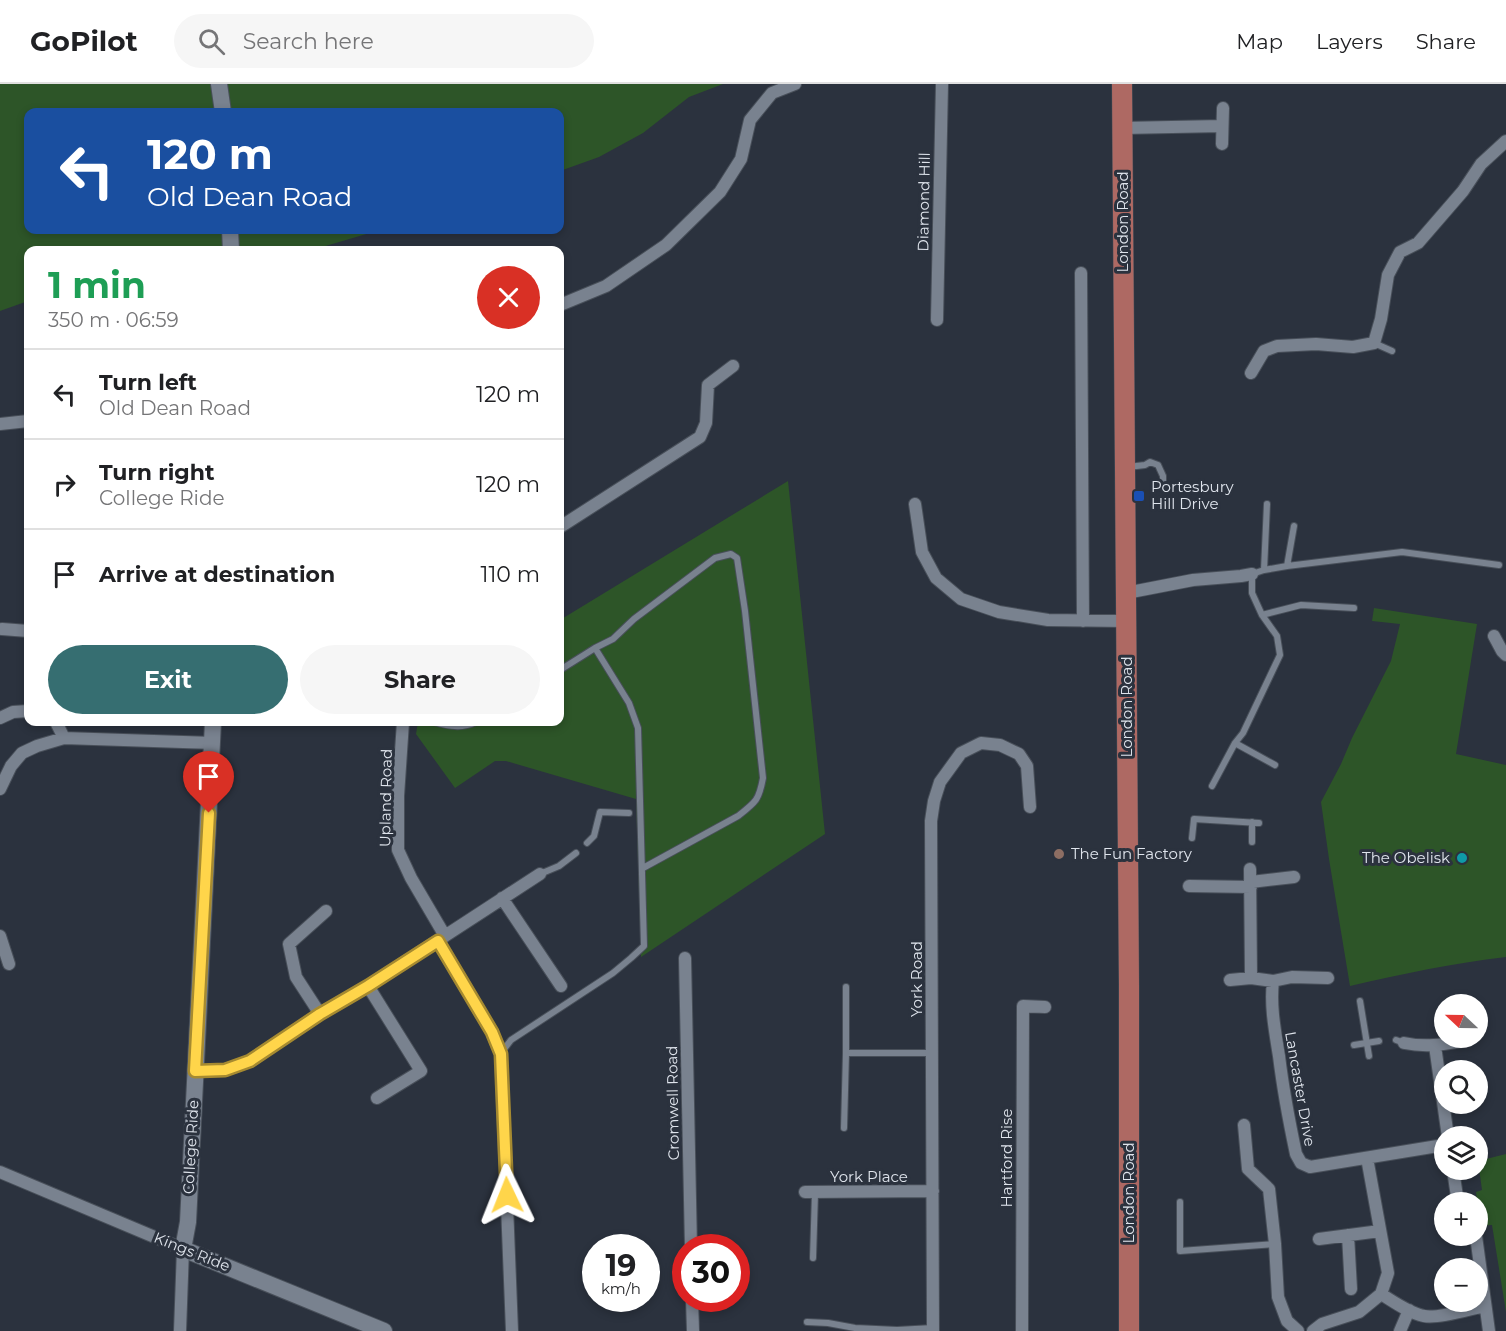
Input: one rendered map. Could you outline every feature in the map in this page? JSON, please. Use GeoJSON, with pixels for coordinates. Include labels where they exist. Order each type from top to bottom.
{"type":"FeatureCollection","features":[{"type":"Feature","properties":{"kind":"main road","name":"London Road"},"geometry":{"type":"LineString","coordinates":[[1122,84],[1129,985],[1129,1331]]}},
{"type":"Feature","properties":{"kind":"street"},"geometry":{"type":"LineString","coordinates":[[219,84],[222,108]]}},
{"type":"Feature","properties":{"kind":"street"},"geometry":{"type":"LineString","coordinates":[[564,303],[606,286],[666,245],[720,192],[741,159],[750,120],[772,93],[795,84]]}},
{"type":"Feature","properties":{"kind":"street","name":"Diamond Hill"},"geometry":{"type":"LineString","coordinates":[[937,320],[942,84]]}},
{"type":"Feature","properties":{"kind":"street"},"geometry":{"type":"LineString","coordinates":[[1222,144],[1223,108]]}},
{"type":"Feature","properties":{"kind":"street"},"geometry":{"type":"LineString","coordinates":[[1122,128],[1222,126]]}},
{"type":"Feature","properties":{"kind":"street"},"geometry":{"type":"LineString","coordinates":[[1251,373],[1264,351],[1277,346],[1316,344],[1353,347],[1374,344],[1381,319],[1388,275],[1400,252],[1418,243],[1463,191],[1481,164],[1506,141]]}},
{"type":"Feature","properties":{"kind":"street"},"geometry":{"type":"LineString","coordinates":[[1081,273],[1083,621]]}},
{"type":"Feature","properties":{"kind":"street"},"geometry":{"type":"LineString","coordinates":[[694,391],[708,385],[733,366]]}},
{"type":"Feature","properties":{"kind":"street"},"geometry":{"type":"LineString","coordinates":[[564,524],[700,437],[706,423],[708,385]]}},
{"type":"Feature","properties":{"kind":"street"},"geometry":{"type":"LineString","coordinates":[[0,424],[24,421]]}},
{"type":"Feature","properties":{"kind":"street"},"geometry":{"type":"LineString","coordinates":[[915,504],[922,552],[936,578],[961,599],[999,612],[1038,619],[1126,621]]}},
{"type":"Feature","properties":{"kind":"street"},"geometry":{"type":"LineString","coordinates":[[1126,593],[1192,580],[1241,576],[1258,572]]}},
{"type":"Feature","properties":{"kind":"street"},"geometry":{"type":"LineString","coordinates":[[2,629],[24,630]]}},
{"type":"Feature","properties":{"kind":"street"},"geometry":{"type":"LineString","coordinates":[[1494,636],[1506,655]]}},
{"type":"Feature","properties":{"kind":"street"},"geometry":{"type":"LineString","coordinates":[[0,718],[14,712],[24,711]]}},
{"type":"Feature","properties":{"kind":"street"},"geometry":{"type":"LineString","coordinates":[[58,726],[64,738]]}},
{"type":"Feature","properties":{"kind":"street","name":"College Ride"},"geometry":{"type":"LineString","coordinates":[[183,1249],[188,1222],[213,726]]}},
{"type":"Feature","properties":{"kind":"street","name":"Upland Road"},"geometry":{"type":"LineString","coordinates":[[403,726],[398,796],[398,850],[441,938],[492,1032],[501,1054]]}},
{"type":"Feature","properties":{"kind":"street"},"geometry":{"type":"LineString","coordinates":[[0,789],[11,766],[22,753],[64,738],[213,743]]}},
{"type":"Feature","properties":{"kind":"street","name":"York Road"},"geometry":{"type":"LineString","coordinates":[[933,1329],[931,821],[934,801],[940,782],[961,753],[981,743],[1000,745],[1019,754],[1027,766],[1030,807]]}},
{"type":"Feature","properties":{"kind":"street"},"geometry":{"type":"LineString","coordinates":[[195,1071],[225,1070],[250,1061],[540,874]]}},
{"type":"Feature","properties":{"kind":"street"},"geometry":{"type":"LineString","coordinates":[[1250,875],[1251,978]]}},
{"type":"Feature","properties":{"kind":"street"},"geometry":{"type":"LineString","coordinates":[[1189,886],[1250,875],[1294,877]]}},
{"type":"Feature","properties":{"kind":"street"},"geometry":{"type":"LineString","coordinates":[[502,898],[561,986]]}},
{"type":"Feature","properties":{"kind":"street"},"geometry":{"type":"LineString","coordinates":[[320,1014],[296,977],[289,944],[326,911]]}},
{"type":"Feature","properties":{"kind":"street"},"geometry":{"type":"LineString","coordinates":[[0,936],[9,964]]}},
{"type":"Feature","properties":{"kind":"street","name":"Cromwell Road"},"geometry":{"type":"LineString","coordinates":[[685,958],[691,1234]]}},
{"type":"Feature","properties":{"kind":"street"},"geometry":{"type":"LineString","coordinates":[[1230,980],[1251,978],[1273,981],[1292,977],[1328,978]]}},
{"type":"Feature","properties":{"kind":"street","name":"Lancaster Drive"},"geometry":{"type":"LineString","coordinates":[[1273,981],[1273,1023],[1296,1154],[1301,1163],[1310,1167],[1434,1147]]}},
{"type":"Feature","properties":{"kind":"street"},"geometry":{"type":"LineString","coordinates":[[368,986],[421,1071],[377,1098]]}},
{"type":"Feature","properties":{"kind":"street","name":"Hartford Rise"},"geometry":{"type":"LineString","coordinates":[[1022,1331],[1023,1006],[1045,1007]]}},
{"type":"Feature","properties":{"kind":"street"},"geometry":{"type":"LineString","coordinates":[[1400,1042],[1434,1046]]}},
{"type":"Feature","properties":{"kind":"street"},"geometry":{"type":"LineString","coordinates":[[1435,1048],[1446,1126]]}},
{"type":"Feature","properties":{"kind":"street"},"geometry":{"type":"LineString","coordinates":[[501,1054],[512,1331]]}},
{"type":"Feature","properties":{"kind":"street"},"geometry":{"type":"LineString","coordinates":[[1244,1125],[1248,1169],[1269,1190],[1278,1297],[1287,1321],[1298,1331]]}},
{"type":"Feature","properties":{"kind":"street"},"geometry":{"type":"LineString","coordinates":[[1312,1331],[1322,1324],[1359,1312],[1381,1294],[1388,1273],[1367,1158]]}},
{"type":"Feature","properties":{"kind":"street","name":"Kings Ride"},"geometry":{"type":"LineString","coordinates":[[0,1172],[384,1331]]}},
{"type":"Feature","properties":{"kind":"street","name":"York Place"},"geometry":{"type":"LineString","coordinates":[[810,1192],[933,1191]]}},
{"type":"Feature","properties":{"kind":"street"},"geometry":{"type":"LineString","coordinates":[[1319,1239],[1380,1231]]}},
{"type":"Feature","properties":{"kind":"street"},"geometry":{"type":"LineString","coordinates":[[1348,1235],[1351,1289]]}},
{"type":"Feature","properties":{"kind":"street"},"geometry":{"type":"LineString","coordinates":[[180,1331],[183,1249]]}},
{"type":"Feature","properties":{"kind":"street"},"geometry":{"type":"LineString","coordinates":[[1381,1294],[1409,1310],[1426,1316],[1453,1312]]}},
{"type":"Feature","properties":{"kind":"street"},"geometry":{"type":"LineString","coordinates":[[1400,1331],[1409,1310]]}},
{"type":"Feature","properties":{"kind":"street"},"geometry":{"type":"LineString","coordinates":[[692,1312],[693,1331]]}},
{"type":"Feature","properties":{"kind":"street"},"geometry":{"type":"LineString","coordinates":[[1486,1312],[1489,1331]]}},
{"type":"Feature","properties":{"kind":"lane"},"geometry":{"type":"LineString","coordinates":[[1374,344],[1392,351]]}},
{"type":"Feature","properties":{"kind":"lane"},"geometry":{"type":"LineString","coordinates":[[1125,467],[1145,465],[1150,462],[1158,465],[1163,483]]}},
{"type":"Feature","properties":{"kind":"lane"},"geometry":{"type":"LineString","coordinates":[[1212,786],[1235,743],[1243,733],[1280,655],[1277,636],[1252,593],[1258,572],[1267,504]]}},
{"type":"Feature","properties":{"kind":"lane"},"geometry":{"type":"LineString","coordinates":[[1287,566],[1294,526]]}},
{"type":"Feature","properties":{"kind":"lane"},"geometry":{"type":"LineString","coordinates":[[1258,572],[1287,566],[1402,552],[1499,565]]}},
{"type":"Feature","properties":{"kind":"lane"},"geometry":{"type":"LineString","coordinates":[[564,667],[613,639],[642,613],[715,558],[731,554],[737,558],[746,611],[763,778],[761,790],[758,799],[738,816],[643,868]]}},
{"type":"Feature","properties":{"kind":"lane"},"geometry":{"type":"LineString","coordinates":[[1263,615],[1301,605],[1354,608]]}},
{"type":"Feature","properties":{"kind":"lane"},"geometry":{"type":"LineString","coordinates":[[501,1054],[511,1040],[613,973],[644,946],[638,728],[629,703],[595,648]]}},
{"type":"Feature","properties":{"kind":"lane"},"geometry":{"type":"LineString","coordinates":[[448,726],[464,726]]}},
{"type":"Feature","properties":{"kind":"lane"},"geometry":{"type":"LineString","coordinates":[[1235,743],[1275,765]]}},
{"type":"Feature","properties":{"kind":"lane"},"geometry":{"type":"LineString","coordinates":[[587,843],[594,836],[600,812],[628,813]]}},
{"type":"Feature","properties":{"kind":"lane"},"geometry":{"type":"LineString","coordinates":[[1192,838],[1194,819],[1255,822],[1251,842]]}},
{"type":"Feature","properties":{"kind":"lane"},"geometry":{"type":"LineString","coordinates":[[540,874],[559,866],[576,854]]}},
{"type":"Feature","properties":{"kind":"lane"},"geometry":{"type":"LineString","coordinates":[[844,1128],[846,987]]}},
{"type":"Feature","properties":{"kind":"lane"},"geometry":{"type":"LineString","coordinates":[[1360,1001],[1369,1056]]}},
{"type":"Feature","properties":{"kind":"lane"},"geometry":{"type":"LineString","coordinates":[[1354,1045],[1379,1041]]}},
{"type":"Feature","properties":{"kind":"lane"},"geometry":{"type":"LineString","coordinates":[[846,1053],[932,1053]]}},
{"type":"Feature","properties":{"kind":"lane"},"geometry":{"type":"LineString","coordinates":[[810,1192],[813,1258]]}},
{"type":"Feature","properties":{"kind":"lane"},"geometry":{"type":"LineString","coordinates":[[1180,1202],[1180,1251],[1275,1244]]}},
{"type":"Feature","properties":{"kind":"lane"},"geometry":{"type":"LineString","coordinates":[[807,1322],[855,1328],[933,1329]]}},
{"type":"Feature","properties":{"kind":"green space"},"geometry":{"type":"Polygon","coordinates":[[[0,84],[723,84],[689,97],[643,133],[599,157],[564,170],[564,108],[24,108],[24,234],[366,234],[326,246],[24,246],[24,302],[0,311],[0,84]]]}},
{"type":"Feature","properties":{"kind":"green space"},"geometry":{"type":"Polygon","coordinates":[[[788,481],[825,834],[641,957],[636,799],[506,761],[495,761],[455,788],[416,734],[417,726],[564,726],[564,618],[788,481]]]}},
{"type":"Feature","properties":{"kind":"green space"},"geometry":{"type":"Polygon","coordinates":[[[1374,608],[1477,624],[1456,754],[1506,765],[1506,957],[1428,969],[1350,986],[1321,802],[1391,661],[1400,624],[1372,621],[1374,608]]]}},
{"type":"Feature","properties":{"kind":"green space"},"geometry":{"type":"Polygon","coordinates":[[[1506,1154],[1506,1312],[1492,1225],[1488,1225],[1488,1192],[1476,1192],[1482,1190],[1481,1180],[1488,1180],[1488,1158],[1506,1154]]]}},
{"type":"Feature","properties":{"kind":"place","name":"Portesbury Hill Drive"},"geometry":{"type":"Point","coordinates":[1139,496]}},
{"type":"Feature","properties":{"kind":"place","name":"The Fun Factory"},"geometry":{"type":"Point","coordinates":[1059,854]}},
{"type":"Feature","properties":{"kind":"place","name":"The Obelisk"},"geometry":{"type":"Point","coordinates":[1462,858]}},
{"type":"Feature","properties":{"kind":"route"},"geometry":{"type":"LineString","coordinates":[[209,813],[195,1071],[225,1070],[250,1061],[320,1014],[438,941],[492,1032],[501,1054],[507,1195]]}}]}
